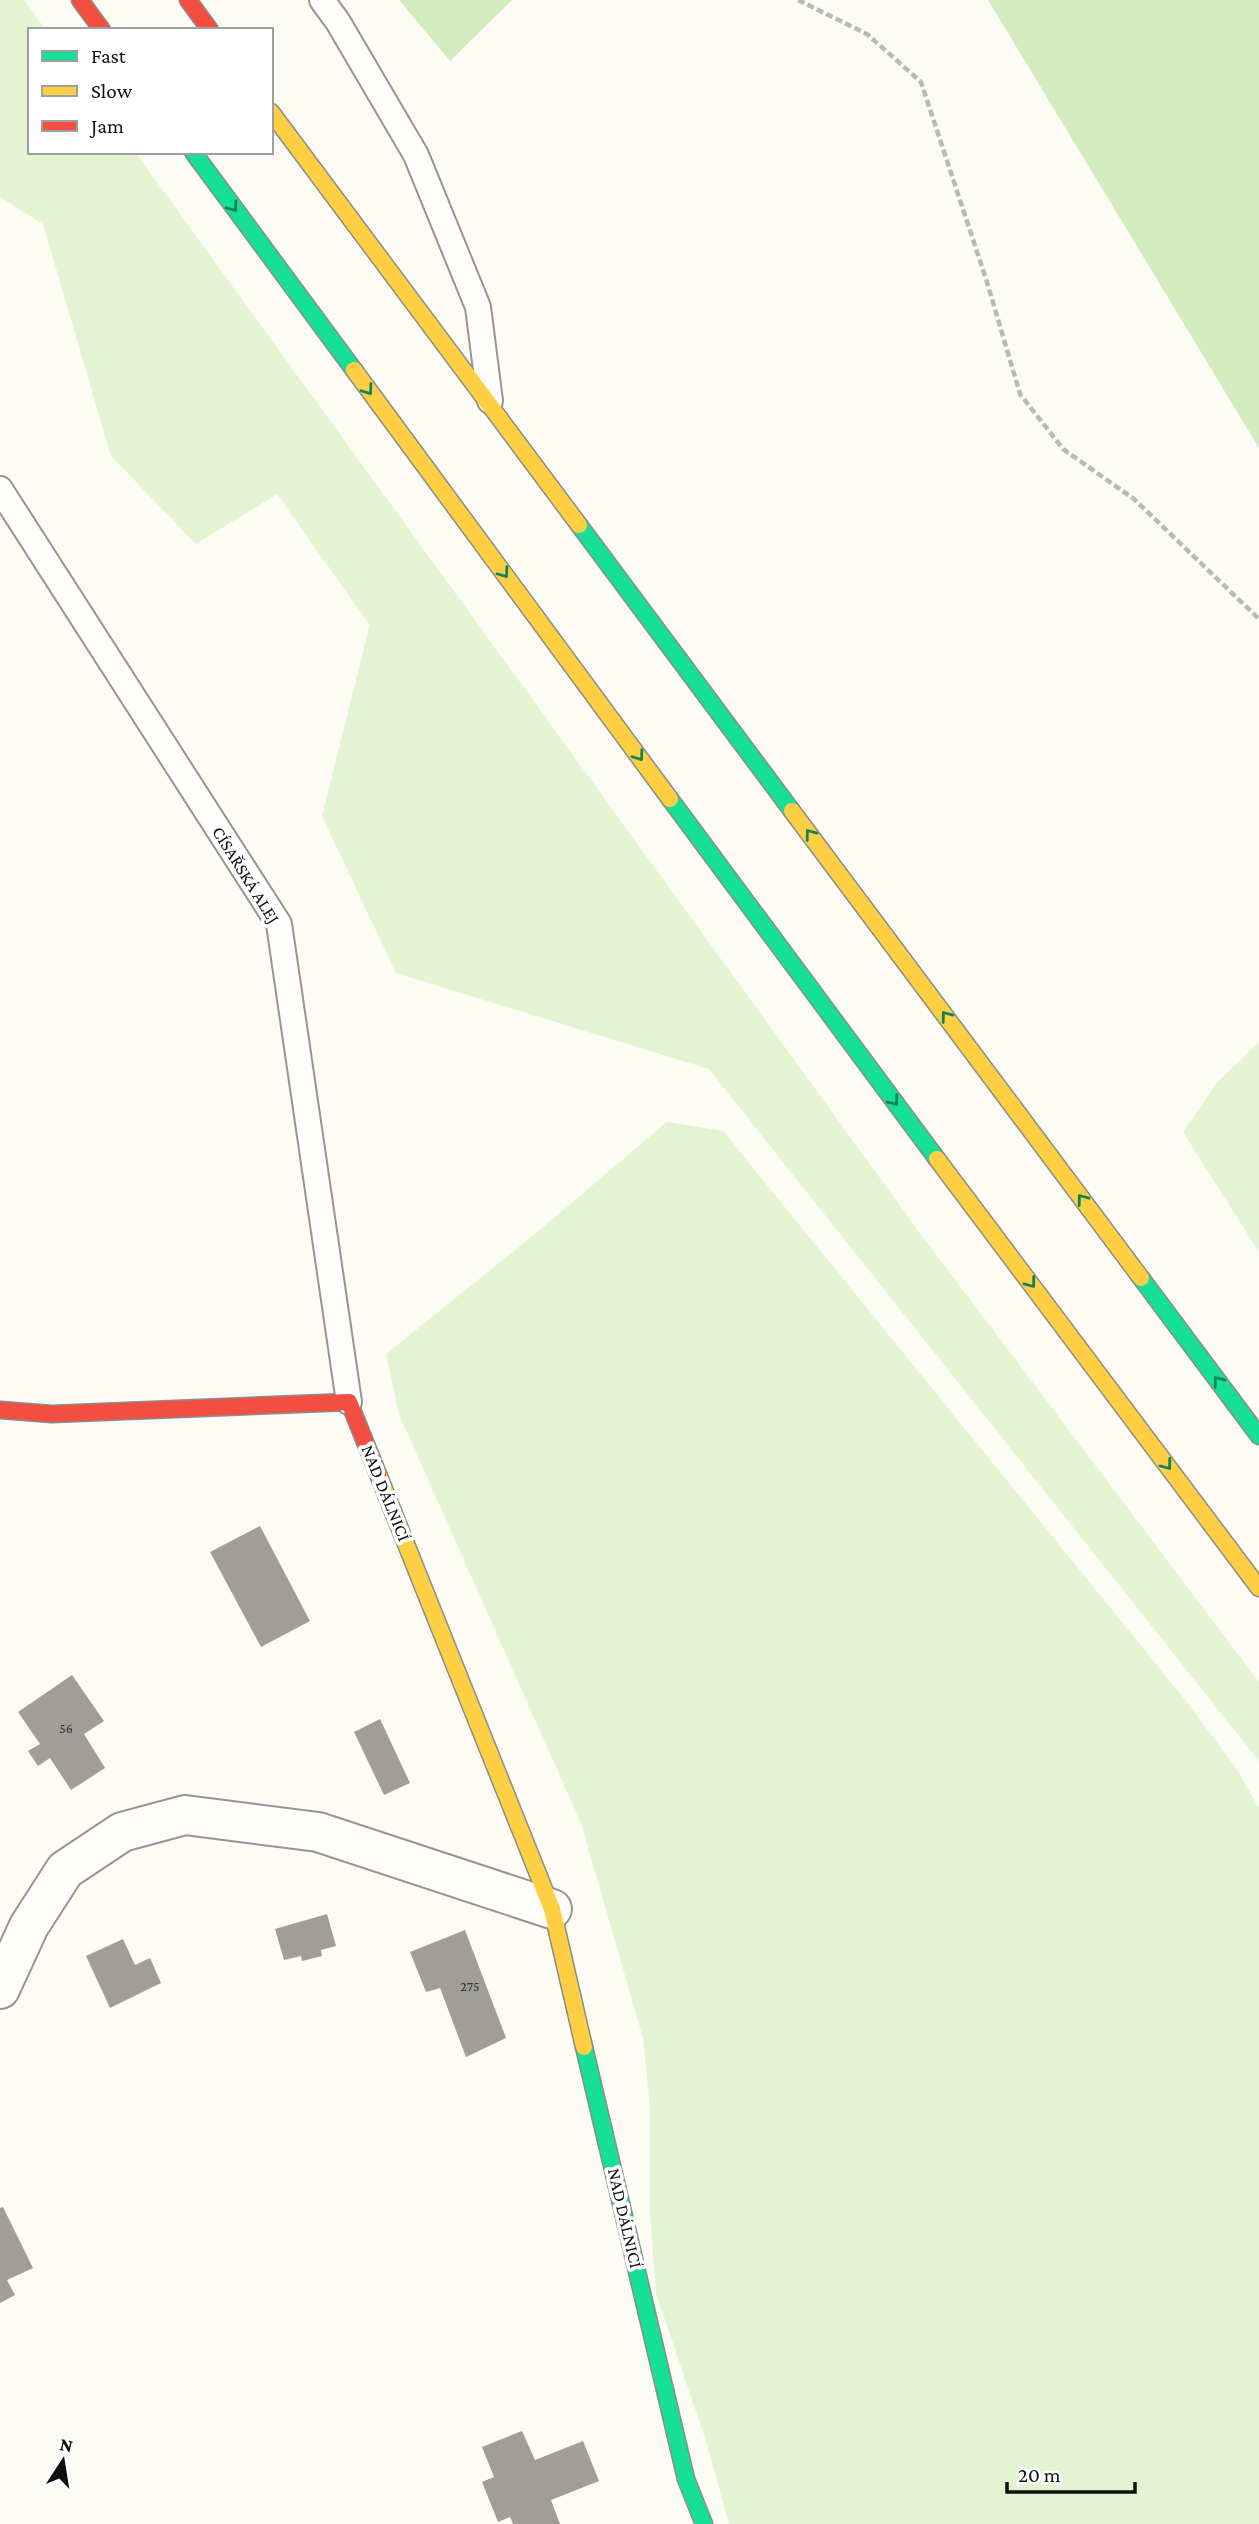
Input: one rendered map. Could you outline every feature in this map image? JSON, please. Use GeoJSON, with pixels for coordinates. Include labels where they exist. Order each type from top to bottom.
{"type":"FeatureCollection","features":[{"type":"Feature","properties":{"kind":"main road"},"geometry":{"type":"LineString","coordinates":[[80,0],[101,28]]}},
{"type":"Feature","properties":{"kind":"main road"},"geometry":{"type":"LineString","coordinates":[[188,0],[209,28]]}},
{"type":"Feature","properties":{"kind":"main road"},"geometry":{"type":"LineString","coordinates":[[273,115],[1259,1436]]}},
{"type":"Feature","properties":{"kind":"main road"},"geometry":{"type":"LineString","coordinates":[[194,154],[853,1047],[1259,1588]]}},
{"type":"Feature","properties":{"kind":"main road"},"geometry":{"type":"LineString","coordinates":[[0,1410],[52,1414],[349,1402]]}},
{"type":"Feature","properties":{"kind":"main road","name":"NAD DÁLNICÍ"},"geometry":{"type":"LineString","coordinates":[[349,1402],[552,1909],[686,2479],[704,2524]]}},
{"type":"Feature","properties":{"kind":"street"},"geometry":{"type":"LineString","coordinates":[[0,1989],[29,1926],[65,1870],[122,1832],[185,1815],[318,1832],[552,1909]]}},
{"type":"Feature","properties":{"kind":"lane"},"geometry":{"type":"LineString","coordinates":[[322,0],[338,22],[416,155],[478,307],[490,405]]}},
{"type":"Feature","properties":{"kind":"lane","name":"CÍSAŘSKÁ ALEJ"},"geometry":{"type":"LineString","coordinates":[[0,489],[279,924],[349,1402]]}},
{"type":"Feature","properties":{"kind":"path"},"geometry":{"type":"LineString","coordinates":[[798,0],[867,34],[921,82],[987,282],[1020,394],[1063,449],[1134,499],[1259,619]]}},
{"type":"Feature","properties":{"kind":"green space"},"geometry":{"type":"Polygon","coordinates":[[[0,0],[24,0],[45,28],[28,28],[28,154],[136,154],[922,1236],[1259,1682],[1259,1761],[709,1069],[396,973],[322,816],[370,625],[277,494],[196,544],[111,456],[43,224],[0,197],[0,0]]]}},
{"type":"Feature","properties":{"kind":"green space"},"geometry":{"type":"Polygon","coordinates":[[[399,0],[512,0],[450,61],[399,0]]]}},
{"type":"Feature","properties":{"kind":"green space"},"geometry":{"type":"Polygon","coordinates":[[[988,0],[1259,0],[1259,448],[988,0]]]}},
{"type":"Feature","properties":{"kind":"green space"},"geometry":{"type":"Polygon","coordinates":[[[1259,1042],[1259,1252],[1183,1132],[1217,1083],[1259,1042]]]}},
{"type":"Feature","properties":{"kind":"green space"},"geometry":{"type":"Polygon","coordinates":[[[667,1122],[723,1131],[1186,1701],[1236,1768],[1259,1808],[1259,2524],[729,2524],[707,2444],[656,2293],[650,2214],[650,2108],[643,2038],[581,1823],[399,1414],[386,1354],[535,1234],[667,1122]]]}},
{"type":"Feature","properties":{"kind":"building"},"geometry":{"type":"Polygon","coordinates":[[[260,1526],[310,1621],[261,1647],[210,1552],[260,1526]]]}},
{"type":"Feature","properties":{"kind":"building"},"geometry":{"type":"Polygon","coordinates":[[[72,1675],[104,1721],[84,1734],[105,1768],[71,1790],[50,1758],[38,1766],[28,1751],[40,1744],[18,1712],[72,1675]]]}},
{"type":"Feature","properties":{"kind":"building"},"geometry":{"type":"Polygon","coordinates":[[[380,1719],[410,1783],[384,1795],[354,1732],[380,1719]]]}},
{"type":"Feature","properties":{"kind":"building"},"geometry":{"type":"Polygon","coordinates":[[[327,1914],[336,1946],[321,1950],[322,1956],[302,1961],[301,1956],[284,1960],[275,1929],[327,1914]]]}},
{"type":"Feature","properties":{"kind":"building"},"geometry":{"type":"Polygon","coordinates":[[[465,1930],[506,2038],[466,2057],[440,1988],[426,1992],[410,1952],[465,1930]]]}},
{"type":"Feature","properties":{"kind":"building"},"geometry":{"type":"Polygon","coordinates":[[[123,1939],[135,1965],[150,1958],[161,1983],[110,2008],[86,1956],[123,1939]]]}},
{"type":"Feature","properties":{"kind":"building"},"geometry":{"type":"Polygon","coordinates":[[[3,2207],[33,2268],[7,2280],[15,2295],[0,2303],[0,2208],[3,2207]]]}},
{"type":"Feature","properties":{"kind":"building"},"geometry":{"type":"Polygon","coordinates":[[[522,2431],[535,2460],[583,2441],[599,2481],[551,2500],[560,2524],[513,2524],[510,2517],[498,2522],[482,2482],[494,2477],[482,2447],[522,2431]]]}},
{"type":"Feature","properties":{"kind":"traffic: fast"},"geometry":{"type":"LineString","coordinates":[[194,154],[354,370]]}},
{"type":"Feature","properties":{"kind":"traffic: fast"},"geometry":{"type":"LineString","coordinates":[[579,525],[792,811]]}},
{"type":"Feature","properties":{"kind":"traffic: fast"},"geometry":{"type":"LineString","coordinates":[[670,799],[937,1159]]}},
{"type":"Feature","properties":{"kind":"traffic: fast"},"geometry":{"type":"LineString","coordinates":[[1141,1278],[1259,1436]]}},
{"type":"Feature","properties":{"kind":"traffic: fast"},"geometry":{"type":"LineString","coordinates":[[584,2047],[686,2479],[704,2524]]}},
{"type":"Feature","properties":{"kind":"traffic: slow"},"geometry":{"type":"LineString","coordinates":[[273,115],[579,525]]}},
{"type":"Feature","properties":{"kind":"traffic: slow"},"geometry":{"type":"LineString","coordinates":[[354,370],[670,799]]}},
{"type":"Feature","properties":{"kind":"traffic: slow"},"geometry":{"type":"LineString","coordinates":[[792,811],[1141,1278]]}},
{"type":"Feature","properties":{"kind":"traffic: slow"},"geometry":{"type":"LineString","coordinates":[[937,1159],[1259,1588]]}},
{"type":"Feature","properties":{"kind":"traffic: slow"},"geometry":{"type":"LineString","coordinates":[[378,1474],[552,1909],[584,2047]]}},
{"type":"Feature","properties":{"kind":"traffic: jam"},"geometry":{"type":"LineString","coordinates":[[80,0],[101,28]]}},
{"type":"Feature","properties":{"kind":"traffic: jam"},"geometry":{"type":"LineString","coordinates":[[188,0],[209,28]]}},
{"type":"Feature","properties":{"kind":"traffic: jam"},"geometry":{"type":"LineString","coordinates":[[0,1410],[52,1414],[349,1402],[378,1474]]}}]}
